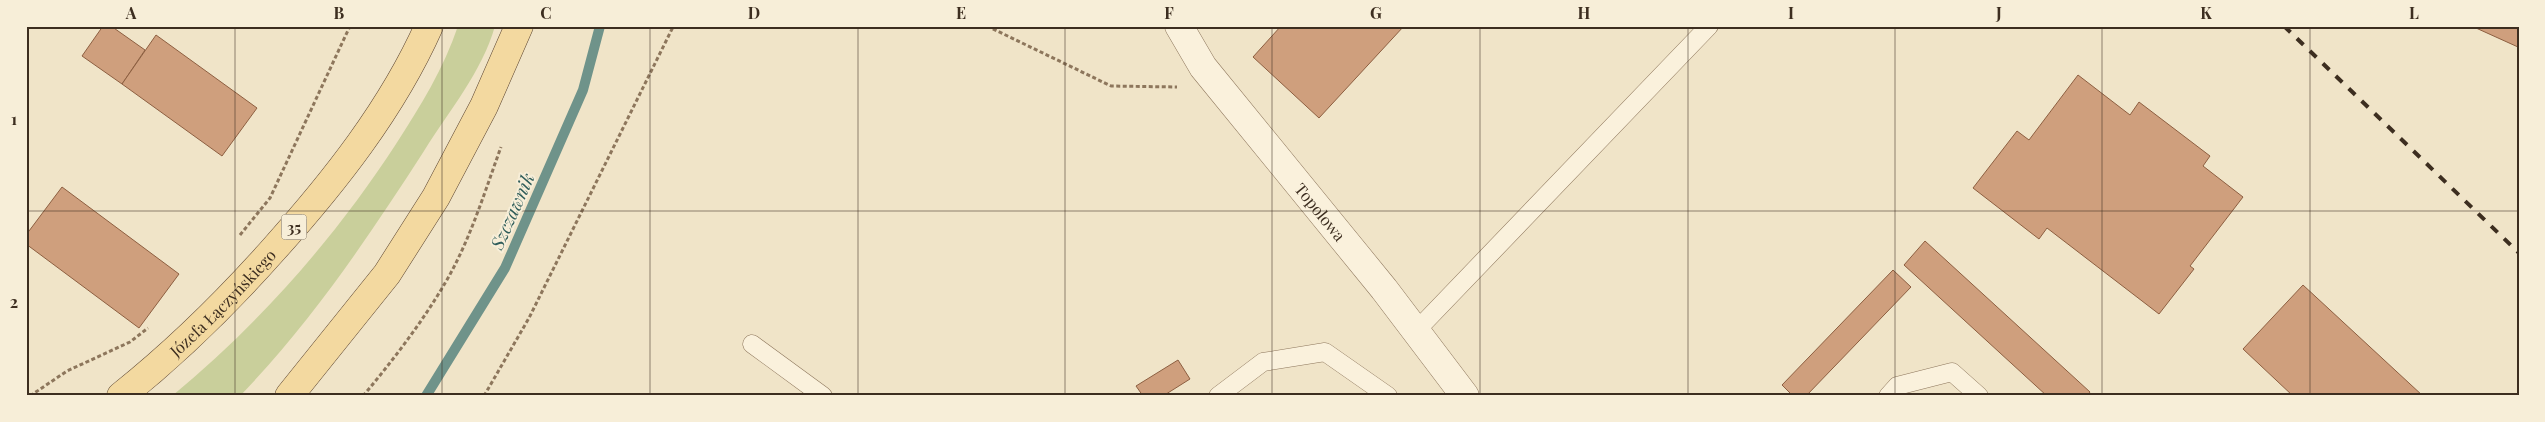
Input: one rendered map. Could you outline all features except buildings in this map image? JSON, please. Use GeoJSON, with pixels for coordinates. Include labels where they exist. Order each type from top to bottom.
{"type":"FeatureCollection","features":[{"type":"Feature","properties":{"kind":"main road","name":"Józefa Łączyńskiego"},"geometry":{"type":"LineString","coordinates":[[121,396],[147,375],[235,292],[337,175],[383,110],[429,26]]}},
{"type":"Feature","properties":{"kind":"main road"},"geometry":{"type":"LineString","coordinates":[[289,396],[387,274],[436,197],[484,106],[519,26]]}},
{"type":"Feature","properties":{"kind":"street","name":"Topolowa"},"geometry":{"type":"LineString","coordinates":[[1179,26],[1203,67],[1416,331],[1465,396]]}},
{"type":"Feature","properties":{"kind":"lane"},"geometry":{"type":"LineString","coordinates":[[1416,331],[1709,26]]}},
{"type":"Feature","properties":{"kind":"lane"},"geometry":{"type":"LineString","coordinates":[[752,344],[823,396]]}},
{"type":"Feature","properties":{"kind":"lane"},"geometry":{"type":"LineString","coordinates":[[1218,396],[1264,362],[1325,352],[1388,396]]}},
{"type":"Feature","properties":{"kind":"lane"},"geometry":{"type":"LineString","coordinates":[[1888,396],[1897,386],[1952,372],[1979,396]]}},
{"type":"Feature","properties":{"kind":"path"},"geometry":{"type":"LineString","coordinates":[[234,242],[270,198],[350,26]]}},
{"type":"Feature","properties":{"kind":"path"},"geometry":{"type":"LineString","coordinates":[[987,26],[1111,86],[1188,88],[1203,67]]}},
{"type":"Feature","properties":{"kind":"path"},"geometry":{"type":"LineString","coordinates":[[484,396],[529,318],[674,27]]}},
{"type":"Feature","properties":{"kind":"path"},"geometry":{"type":"LineString","coordinates":[[363,396],[399,352],[448,277],[479,210],[504,139]]}},
{"type":"Feature","properties":{"kind":"path"},"geometry":{"type":"LineString","coordinates":[[30,396],[67,370],[130,342],[150,326]]}},
{"type":"Feature","properties":{"kind":"green space"},"geometry":{"type":"Polygon","coordinates":[[[458,26],[495,26],[482,59],[464,91],[360,247],[292,338],[240,396],[172,396],[265,309],[294,278],[348,213],[396,144],[422,101],[439,72],[458,26]]]}},
{"type":"Feature","properties":{"kind":"waterway","name":"Szczawnik"},"geometry":{"type":"LineString","coordinates":[[426,396],[505,268],[583,90],[600,26]]}},
{"type":"Feature","properties":{"kind":"railway"},"geometry":{"type":"LineString","coordinates":[[2284,26],[2519,253]]}}]}
